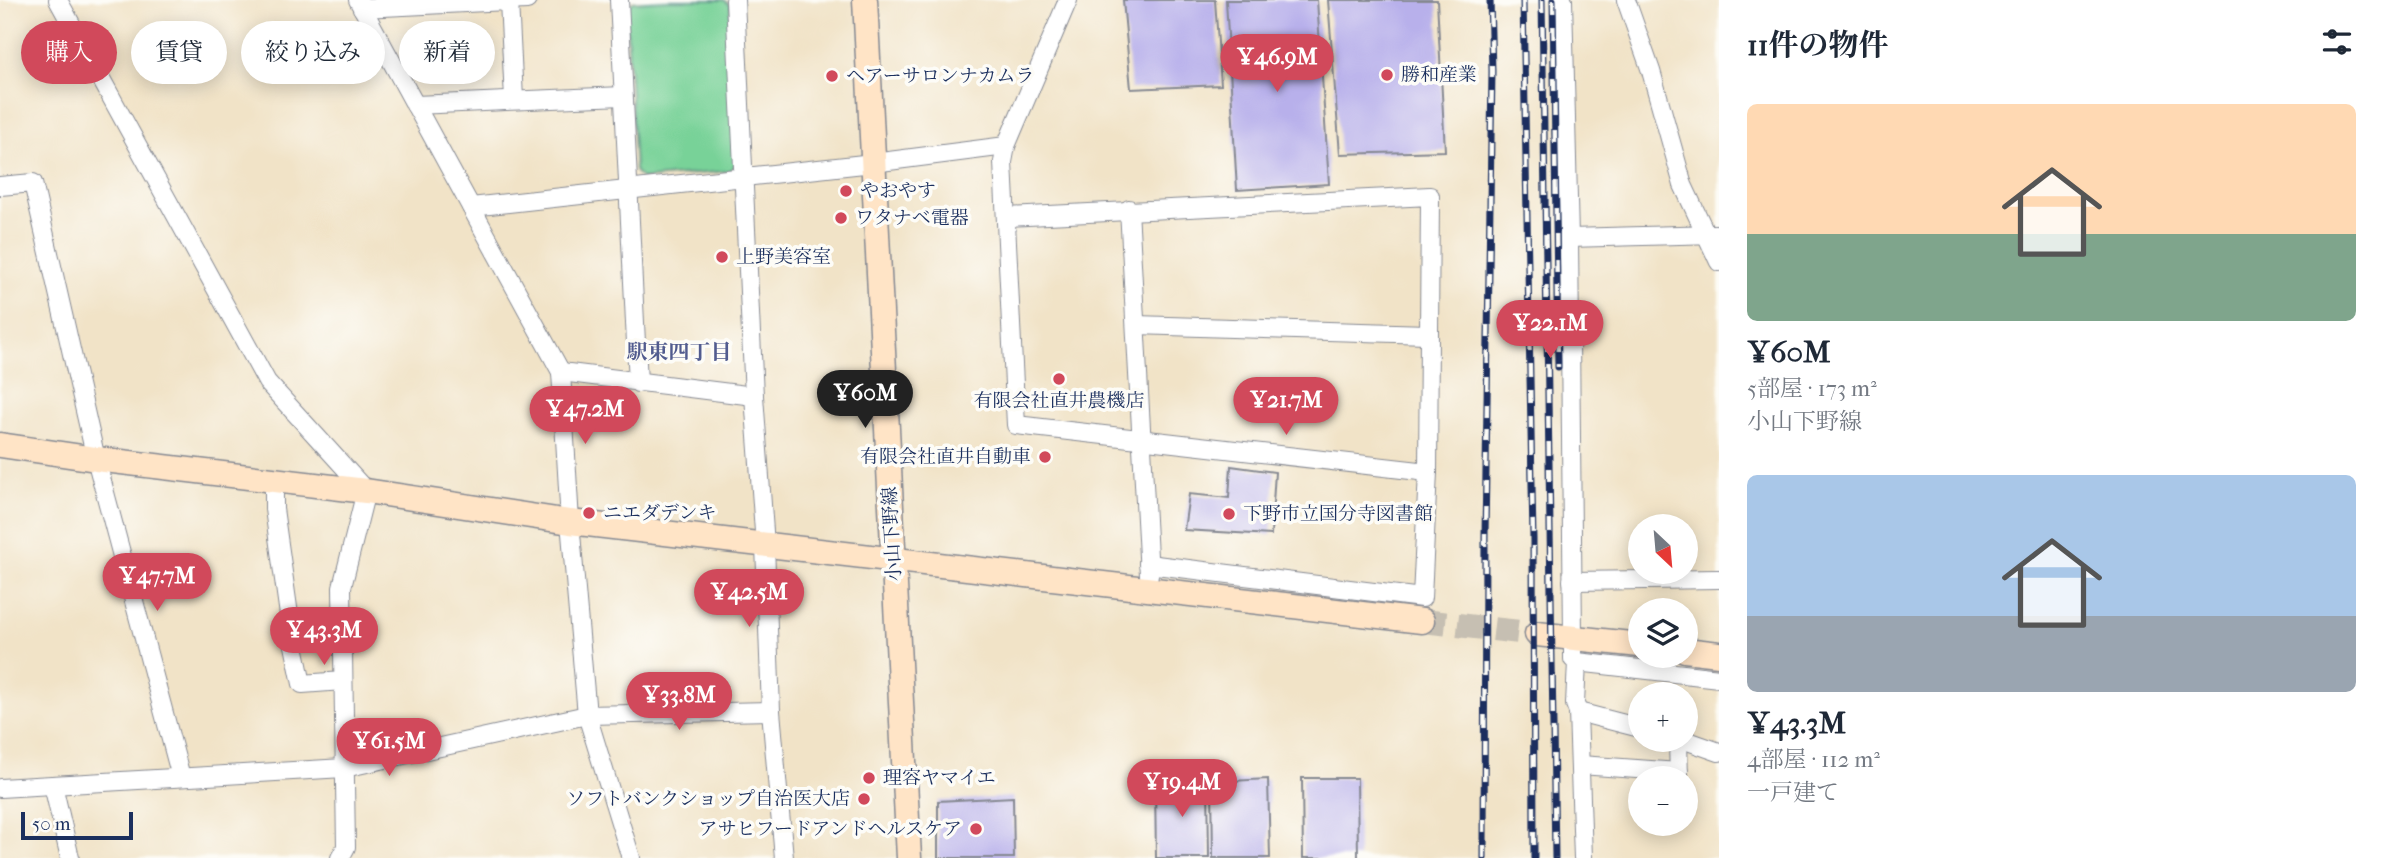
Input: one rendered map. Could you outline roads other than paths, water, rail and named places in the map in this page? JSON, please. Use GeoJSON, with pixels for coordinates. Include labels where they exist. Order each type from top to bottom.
{"type":"FeatureCollection","features":[{"type":"Feature","properties":{"kind":"street"},"geometry":{"type":"LineString","coordinates":[[58,0],[267,382],[366,491]]}},
{"type":"Feature","properties":{"kind":"street"},"geometry":{"type":"LineString","coordinates":[[527,0],[360,4],[561,372],[570,522],[587,715],[631,858]]}},
{"type":"Feature","properties":{"kind":"street"},"geometry":{"type":"LineString","coordinates":[[619,0],[638,383]]}},
{"type":"Feature","properties":{"kind":"street"},"geometry":{"type":"LineString","coordinates":[[735,0],[754,396],[765,545],[771,711],[784,858]]}},
{"type":"Feature","properties":{"kind":"street","name":"小山下野線"},"geometry":{"type":"LineString","coordinates":[[865,0],[909,858]]}},
{"type":"Feature","properties":{"kind":"street"},"geometry":{"type":"LineString","coordinates":[[1068,0],[1006,145],[1003,162],[1016,425],[1428,472]]}},
{"type":"Feature","properties":{"kind":"street"},"geometry":{"type":"LineString","coordinates":[[1563,0],[1569,238],[1573,659],[1577,662],[1719,678]]}},
{"type":"Feature","properties":{"kind":"street"},"geometry":{"type":"LineString","coordinates":[[1626,0],[1651,71],[1683,185],[1712,234],[1719,262]]}},
{"type":"Feature","properties":{"kind":"street"},"geometry":{"type":"LineString","coordinates":[[509,1],[514,99]]}},
{"type":"Feature","properties":{"kind":"street"},"geometry":{"type":"LineString","coordinates":[[415,105],[623,96]]}},
{"type":"Feature","properties":{"kind":"street"},"geometry":{"type":"LineString","coordinates":[[471,206],[873,163],[1006,145]]}},
{"type":"Feature","properties":{"kind":"street"},"geometry":{"type":"LineString","coordinates":[[0,186],[33,183],[96,459],[181,777]]}},
{"type":"Feature","properties":{"kind":"street"},"geometry":{"type":"LineString","coordinates":[[1006,217],[1430,196],[1428,472],[1422,598],[1148,564]]}},
{"type":"Feature","properties":{"kind":"street"},"geometry":{"type":"LineString","coordinates":[[1129,209],[1149,589]]}},
{"type":"Feature","properties":{"kind":"street"},"geometry":{"type":"LineString","coordinates":[[1569,238],[1712,234]]}},
{"type":"Feature","properties":{"kind":"street"},"geometry":{"type":"LineString","coordinates":[[1136,325],[1428,334]]}},
{"type":"Feature","properties":{"kind":"street"},"geometry":{"type":"LineString","coordinates":[[561,372],[754,396]]}},
{"type":"Feature","properties":{"kind":"street"},"geometry":{"type":"LineString","coordinates":[[0,445],[366,491],[570,522],[1422,621]]}},
{"type":"Feature","properties":{"kind":"street"},"geometry":{"type":"LineString","coordinates":[[274,480],[274,509],[292,636],[302,684],[343,681]]}},
{"type":"Feature","properties":{"kind":"street"},"geometry":{"type":"LineString","coordinates":[[340,858],[346,847],[341,587],[366,491]]}},
{"type":"Feature","properties":{"kind":"street"},"geometry":{"type":"LineString","coordinates":[[1572,581],[1719,579]]}},
{"type":"Feature","properties":{"kind":"street"},"geometry":{"type":"LineString","coordinates":[[1537,634],[1628,644]]}},
{"type":"Feature","properties":{"kind":"street"},"geometry":{"type":"LineString","coordinates":[[1698,652],[1719,654]]}},
{"type":"Feature","properties":{"kind":"street"},"geometry":{"type":"LineString","coordinates":[[1577,662],[1575,704],[1578,712],[1583,858]]}},
{"type":"Feature","properties":{"kind":"street"},"geometry":{"type":"LineString","coordinates":[[0,788],[344,768],[587,715],[771,711]]}},
{"type":"Feature","properties":{"kind":"street"},"geometry":{"type":"LineString","coordinates":[[1578,712],[1628,725]]}},
{"type":"Feature","properties":{"kind":"street"},"geometry":{"type":"LineString","coordinates":[[1698,745],[1719,752]]}},
{"type":"Feature","properties":{"kind":"street"},"geometry":{"type":"LineString","coordinates":[[1580,765],[1628,770]]}},
{"type":"Feature","properties":{"kind":"street"},"geometry":{"type":"LineString","coordinates":[[52,785],[70,858]]}},
{"type":"Feature","properties":{"kind":"tunnel"},"geometry":{"type":"LineString","coordinates":[[1422,621],[1537,634]]}},
{"type":"Feature","properties":{"kind":"railway"},"geometry":{"type":"LineString","coordinates":[[1484,858],[1485,536],[1492,71],[1490,0]]}},
{"type":"Feature","properties":{"kind":"railway"},"geometry":{"type":"LineString","coordinates":[[1523,0],[1533,539],[1534,858]]}},
{"type":"Feature","properties":{"kind":"railway"},"geometry":{"type":"LineString","coordinates":[[1542,0],[1555,858]]}},
{"type":"Feature","properties":{"kind":"railway"},"geometry":{"type":"LineString","coordinates":[[1553,0],[1558,367]]}},
{"type":"Feature","properties":{"kind":"place","name":"勝和産業"},"geometry":{"type":"Point","coordinates":[1387,75]}},
{"type":"Feature","properties":{"kind":"place","name":"ヘアーサロンナカムラ"},"geometry":{"type":"Point","coordinates":[832,76]}},
{"type":"Feature","properties":{"kind":"place","name":"やおやす"},"geometry":{"type":"Point","coordinates":[846,191]}},
{"type":"Feature","properties":{"kind":"place","name":"ワタナベ電器"},"geometry":{"type":"Point","coordinates":[841,218]}},
{"type":"Feature","properties":{"kind":"place","name":"上野美容室"},"geometry":{"type":"Point","coordinates":[722,257]}},
{"type":"Feature","properties":{"kind":"place","name":"有限会社直井農機店"},"geometry":{"type":"Point","coordinates":[1059,379]}},
{"type":"Feature","properties":{"kind":"place","name":"有限会社直井自動車"},"geometry":{"type":"Point","coordinates":[1045,457]}},
{"type":"Feature","properties":{"kind":"place","name":"ニエダデンキ"},"geometry":{"type":"Point","coordinates":[589,513]}},
{"type":"Feature","properties":{"kind":"place","name":"下野市立国分寺図書館"},"geometry":{"type":"Point","coordinates":[1229,514]}},
{"type":"Feature","properties":{"kind":"place","name":"理容ヤマイエ"},"geometry":{"type":"Point","coordinates":[869,778]}},
{"type":"Feature","properties":{"kind":"place","name":"ソフトバンクショップ自治医大店"},"geometry":{"type":"Point","coordinates":[864,799]}},
{"type":"Feature","properties":{"kind":"place","name":"アサヒフードアンドヘルスケア"},"geometry":{"type":"Point","coordinates":[976,829]}},
{"type":"Feature","properties":{"kind":"district","name":"駅東四丁目"},"geometry":{"type":"Point","coordinates":[679,352]}}]}
